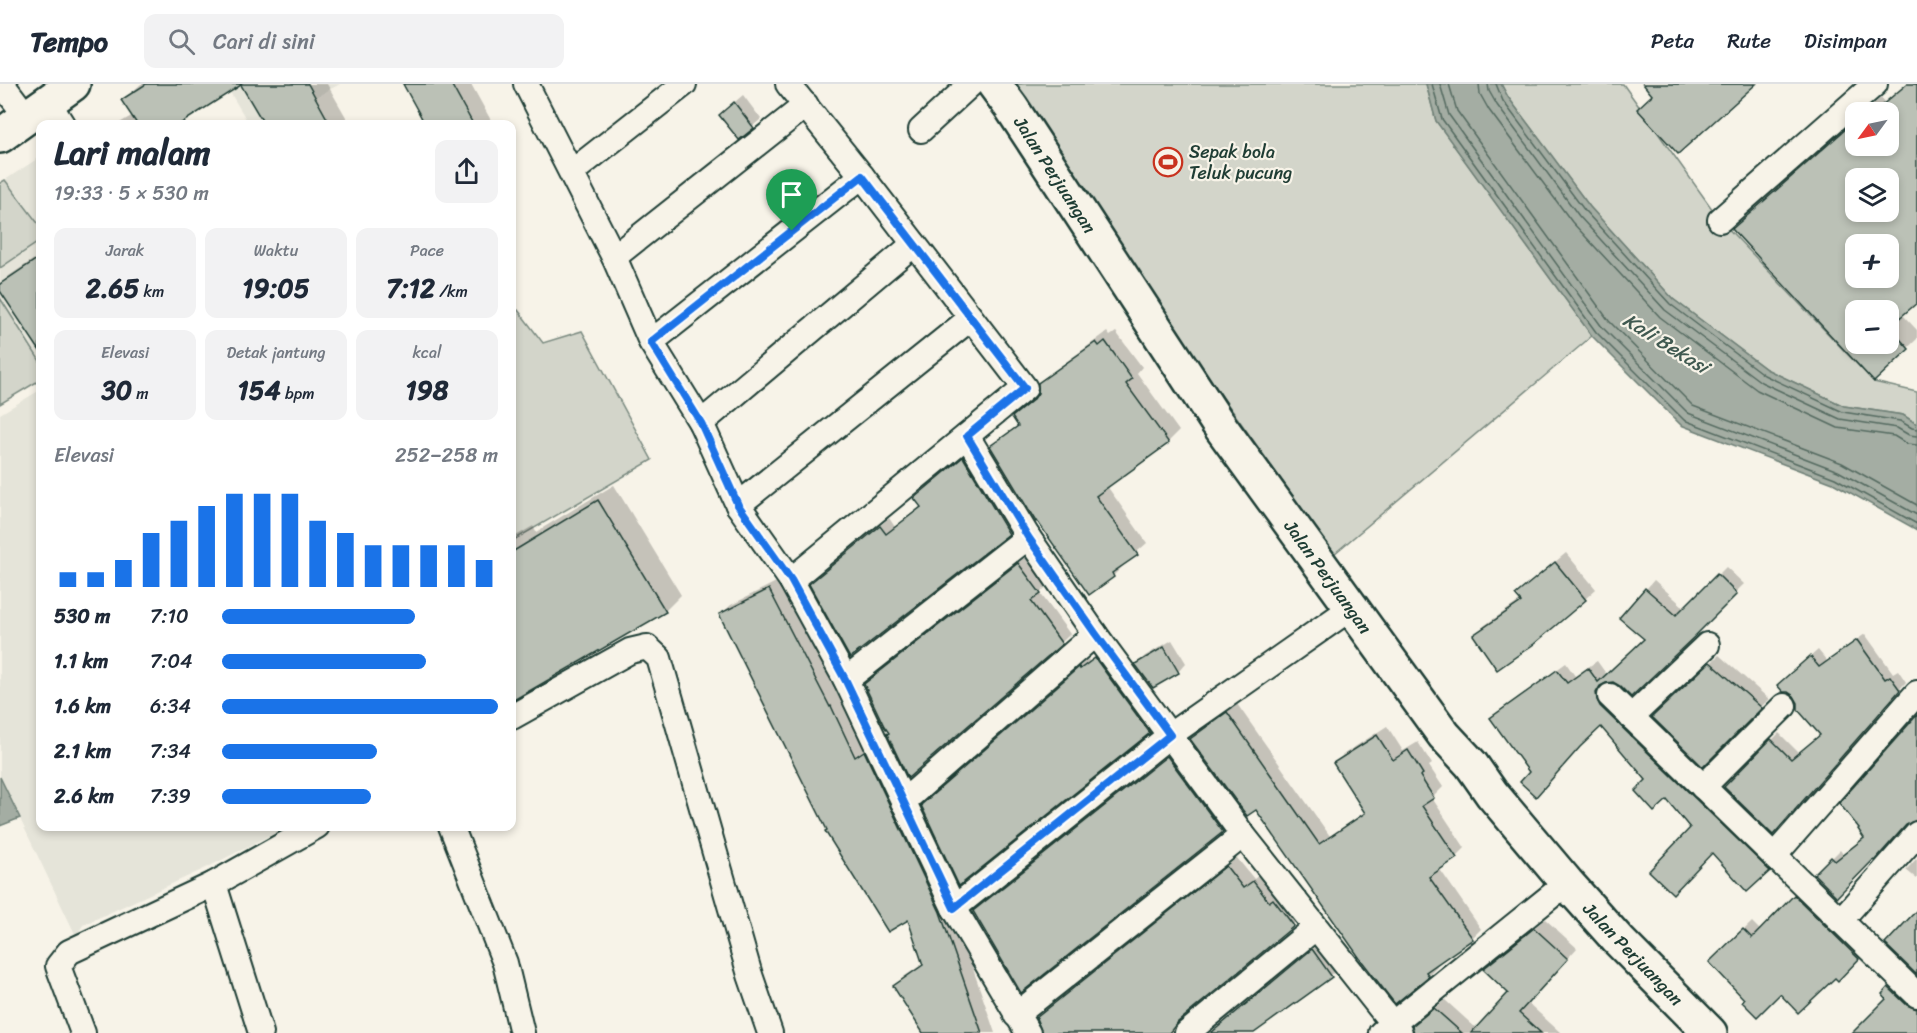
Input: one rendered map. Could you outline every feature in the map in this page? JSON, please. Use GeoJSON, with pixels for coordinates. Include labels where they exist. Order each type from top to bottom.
{"type":"FeatureCollection","features":[{"type":"Feature","properties":{"kind":"main road","name":"Jalan Perjuangan"},"geometry":{"type":"LineString","coordinates":[[994,84],[1211,413],[1444,735],[1567,883],[1618,940],[1710,1033]]}},
{"type":"Feature","properties":{"kind":"street"},"geometry":{"type":"LineString","coordinates":[[2,84],[31,117]]}},
{"type":"Feature","properties":{"kind":"street"},"geometry":{"type":"LineString","coordinates":[[526,84],[614,257],[651,342],[701,423],[738,505],[791,580],[846,681],[954,908],[1022,1024],[1243,835]]}},
{"type":"Feature","properties":{"kind":"street"},"geometry":{"type":"LineString","coordinates":[[572,172],[684,84]]}},
{"type":"Feature","properties":{"kind":"street"},"geometry":{"type":"LineString","coordinates":[[788,84],[1025,388],[791,580]]}},
{"type":"Feature","properties":{"kind":"street"},"geometry":{"type":"LineString","coordinates":[[921,130],[971,84]]}},
{"type":"Feature","properties":{"kind":"street"},"geometry":{"type":"LineString","coordinates":[[1720,220],[1875,84]]}},
{"type":"Feature","properties":{"kind":"street"},"geometry":{"type":"LineString","coordinates":[[614,257],[806,105]]}},
{"type":"Feature","properties":{"kind":"street"},"geometry":{"type":"LineString","coordinates":[[651,342],[862,176]]}},
{"type":"Feature","properties":{"kind":"street"},"geometry":{"type":"LineString","coordinates":[[701,423],[914,244]]}},
{"type":"Feature","properties":{"kind":"street"},"geometry":{"type":"LineString","coordinates":[[738,505],[971,318]]}},
{"type":"Feature","properties":{"kind":"street"},"geometry":{"type":"LineString","coordinates":[[967,436],[1028,537],[1095,633],[1243,835],[1391,1030],[1567,883]]}},
{"type":"Feature","properties":{"kind":"street"},"geometry":{"type":"LineString","coordinates":[[846,681],[1028,537]]}},
{"type":"Feature","properties":{"kind":"street"},"geometry":{"type":"LineString","coordinates":[[954,908],[1170,735],[1351,608]]}},
{"type":"Feature","properties":{"kind":"street"},"geometry":{"type":"LineString","coordinates":[[903,801],[1095,633]]}},
{"type":"Feature","properties":{"kind":"street"},"geometry":{"type":"LineString","coordinates":[[1631,717],[1707,645]]}},
{"type":"Feature","properties":{"kind":"street"},"geometry":{"type":"LineString","coordinates":[[516,715],[630,651],[647,647],[659,658],[750,975],[770,1033]]}},
{"type":"Feature","properties":{"kind":"street"},"geometry":{"type":"LineString","coordinates":[[1774,856],[1917,693]]}},
{"type":"Feature","properties":{"kind":"street"},"geometry":{"type":"LineString","coordinates":[[1610,696],[1840,921],[1913,983]]}},
{"type":"Feature","properties":{"kind":"street"},"geometry":{"type":"LineString","coordinates":[[1703,788],[1784,706]]}},
{"type":"Feature","properties":{"kind":"street"},"geometry":{"type":"LineString","coordinates":[[83,1033],[58,966],[69,952],[214,884],[308,831]]}},
{"type":"Feature","properties":{"kind":"street"},"geometry":{"type":"LineString","coordinates":[[453,831],[505,963],[522,1033]]}},
{"type":"Feature","properties":{"kind":"street"},"geometry":{"type":"LineString","coordinates":[[1840,921],[1917,834]]}},
{"type":"Feature","properties":{"kind":"street"},"geometry":{"type":"LineString","coordinates":[[214,884],[261,1033]]}},
{"type":"Feature","properties":{"kind":"street"},"geometry":{"type":"LineString","coordinates":[[1187,1033],[1315,928]]}},
{"type":"Feature","properties":{"kind":"shaded area"},"geometry":{"type":"Polygon","coordinates":[[[225,84],[340,84],[274,120],[247,120],[225,84]]]}},
{"type":"Feature","properties":{"kind":"shaded area"},"geometry":{"type":"Polygon","coordinates":[[[994,84],[1426,84],[1436,121],[1592,336],[1334,554],[1128,264],[994,84]]]}},
{"type":"Feature","properties":{"kind":"shaded area"},"geometry":{"type":"Polygon","coordinates":[[[1501,84],[1623,84],[1720,220],[1845,354],[1874,382],[1917,392],[1917,424],[1903,415],[1844,406],[1766,369],[1673,299],[1590,207],[1508,97],[1501,84]]]}},
{"type":"Feature","properties":{"kind":"shaded area"},"geometry":{"type":"Polygon","coordinates":[[[36,160],[36,221],[5,180],[36,160]]]}},
{"type":"Feature","properties":{"kind":"shaded area"},"geometry":{"type":"Polygon","coordinates":[[[5,180],[36,221],[36,244],[0,268],[0,183],[5,180]]]}},
{"type":"Feature","properties":{"kind":"shaded area"},"geometry":{"type":"Polygon","coordinates":[[[36,244],[36,355],[0,298],[0,268],[36,244]]]}},
{"type":"Feature","properties":{"kind":"shaded area"},"geometry":{"type":"Polygon","coordinates":[[[0,298],[36,355],[36,382],[0,404],[0,298]]]}},
{"type":"Feature","properties":{"kind":"shaded area"},"geometry":{"type":"Polygon","coordinates":[[[518,310],[543,343],[582,331],[652,460],[516,539],[516,311],[518,310]]]}},
{"type":"Feature","properties":{"kind":"shaded area"},"geometry":{"type":"Polygon","coordinates":[[[36,392],[36,831],[278,831],[206,868],[83,925],[76,936],[0,777],[0,414],[36,392]]]}},
{"type":"Feature","properties":{"kind":"water","name":"Kali Bekasi"},"geometry":{"type":"Polygon","coordinates":[[[1426,84],[1501,84],[1508,97],[1590,207],[1673,299],[1766,369],[1844,406],[1903,415],[1917,424],[1917,530],[1833,483],[1681,425],[1592,336],[1436,121],[1426,84]]]}},
{"type":"Feature","properties":{"kind":"water"},"geometry":{"type":"Polygon","coordinates":[[[0,777],[20,818],[0,826],[0,777]]]}},
{"type":"Feature","properties":{"kind":"building"},"geometry":{"type":"Polygon","coordinates":[[[146,84],[308,84],[328,120],[262,120],[241,85],[186,120],[134,120],[121,100],[146,84]]]}},
{"type":"Feature","properties":{"kind":"building"},"geometry":{"type":"Polygon","coordinates":[[[403,84],[451,84],[471,120],[423,120],[403,84]]]}},
{"type":"Feature","properties":{"kind":"building"},"geometry":{"type":"Polygon","coordinates":[[[1643,84],[1756,84],[1678,154],[1637,109],[1652,95],[1643,84]]]}},
{"type":"Feature","properties":{"kind":"building"},"geometry":{"type":"Polygon","coordinates":[[[1907,84],[1917,84],[1917,303],[1899,318],[1899,300],[1845,300],[1845,351],[1732,229],[1845,130],[1845,156],[1899,156],[1899,102],[1886,102],[1907,84]]]}},
{"type":"Feature","properties":{"kind":"building"},"geometry":{"type":"Polygon","coordinates":[[[734,102],[754,128],[739,140],[719,115],[734,102]]]}},
{"type":"Feature","properties":{"kind":"building"},"geometry":{"type":"Polygon","coordinates":[[[36,260],[36,345],[0,291],[0,284],[36,260]]]}},
{"type":"Feature","properties":{"kind":"building"},"geometry":{"type":"Polygon","coordinates":[[[1899,338],[1909,349],[1874,382],[1848,354],[1899,354],[1899,338]]]}},
{"type":"Feature","properties":{"kind":"building"},"geometry":{"type":"Polygon","coordinates":[[[1105,341],[1132,379],[1126,384],[1169,443],[1096,496],[1138,555],[1112,573],[1114,577],[1089,595],[1036,522],[990,446],[1018,426],[1012,417],[1034,399],[1038,393],[1038,383],[1096,342],[1099,346],[1105,341]]]}},
{"type":"Feature","properties":{"kind":"building"},"geometry":{"type":"Polygon","coordinates":[[[963,457],[1009,534],[850,658],[809,584],[880,526],[886,534],[921,507],[914,498],[963,457]]]}},
{"type":"Feature","properties":{"kind":"building"},"geometry":{"type":"Polygon","coordinates":[[[598,500],[666,612],[516,699],[516,550],[598,500]]]}},
{"type":"Feature","properties":{"kind":"building"},"geometry":{"type":"Polygon","coordinates":[[[1555,562],[1586,600],[1534,644],[1497,670],[1473,635],[1521,602],[1515,595],[1555,562]]]}},
{"type":"Feature","properties":{"kind":"building"},"geometry":{"type":"Polygon","coordinates":[[[1018,563],[1041,594],[1031,601],[1062,644],[908,778],[887,734],[889,733],[864,684],[1018,563]]]}},
{"type":"Feature","properties":{"kind":"building"},"geometry":{"type":"Polygon","coordinates":[[[1717,574],[1737,594],[1694,637],[1631,697],[1613,682],[1600,686],[1596,693],[1600,706],[1770,871],[1747,892],[1712,853],[1673,894],[1649,871],[1690,828],[1667,800],[1654,812],[1635,791],[1646,780],[1601,727],[1536,797],[1520,782],[1529,772],[1490,718],[1557,670],[1567,683],[1588,668],[1598,682],[1644,639],[1619,618],[1645,588],[1676,615],[1717,574]]]}},
{"type":"Feature","properties":{"kind":"building"},"geometry":{"type":"Polygon","coordinates":[[[769,589],[831,706],[855,757],[864,751],[940,912],[982,1033],[923,1033],[893,986],[923,965],[908,920],[888,932],[825,831],[827,830],[719,614],[769,589]]]}},
{"type":"Feature","properties":{"kind":"building"},"geometry":{"type":"Polygon","coordinates":[[[1857,640],[1885,679],[1890,676],[1900,690],[1773,835],[1724,787],[1771,739],[1791,759],[1820,735],[1798,710],[1798,703],[1794,696],[1783,692],[1777,685],[1810,656],[1819,667],[1857,640]]]}},
{"type":"Feature","properties":{"kind":"building"},"geometry":{"type":"Polygon","coordinates":[[[1164,647],[1179,673],[1153,688],[1135,664],[1164,647]]]}},
{"type":"Feature","properties":{"kind":"building"},"geometry":{"type":"Polygon","coordinates":[[[1095,658],[1150,733],[959,886],[921,805],[1079,667],[1080,669],[1095,658]]]}},
{"type":"Feature","properties":{"kind":"building"},"geometry":{"type":"Polygon","coordinates":[[[1710,662],[1762,708],[1703,767],[1652,717],[1710,662]]]}},
{"type":"Feature","properties":{"kind":"building"},"geometry":{"type":"Polygon","coordinates":[[[1227,712],[1319,844],[1365,813],[1333,763],[1377,735],[1393,760],[1408,750],[1423,774],[1420,776],[1434,798],[1422,806],[1457,858],[1429,877],[1473,939],[1426,972],[1429,976],[1395,1004],[1361,960],[1256,810],[1247,816],[1190,739],[1227,712]]]}},
{"type":"Feature","properties":{"kind":"building"},"geometry":{"type":"Polygon","coordinates":[[[1917,715],[1917,820],[1906,825],[1874,861],[1837,897],[1814,874],[1831,857],[1835,861],[1864,838],[1839,803],[1917,715]]]}},
{"type":"Feature","properties":{"kind":"building"},"geometry":{"type":"Polygon","coordinates":[[[1167,756],[1223,832],[1021,993],[973,911],[1167,756]]]}},
{"type":"Feature","properties":{"kind":"building"},"geometry":{"type":"Polygon","coordinates":[[[1226,866],[1243,888],[1253,881],[1269,902],[1273,899],[1294,926],[1178,1022],[1169,1033],[1042,1033],[1036,1018],[1226,866]]]}},
{"type":"Feature","properties":{"kind":"building"},"geometry":{"type":"Polygon","coordinates":[[[1794,895],[1859,959],[1838,981],[1835,978],[1798,1013],[1780,994],[1757,1017],[1742,1002],[1744,999],[1709,962],[1743,929],[1752,938],[1794,895]]]}},
{"type":"Feature","properties":{"kind":"building"},"geometry":{"type":"Polygon","coordinates":[[[1917,910],[1917,975],[1885,944],[1917,910]]]}},
{"type":"Feature","properties":{"kind":"building"},"geometry":{"type":"Polygon","coordinates":[[[1534,928],[1568,959],[1519,1013],[1541,1033],[1471,1033],[1508,993],[1483,969],[1534,928]]]}},
{"type":"Feature","properties":{"kind":"building"},"geometry":{"type":"Polygon","coordinates":[[[1312,949],[1332,977],[1254,1033],[1211,1033],[1312,949]]]}},
{"type":"Feature","properties":{"kind":"building"},"geometry":{"type":"Polygon","coordinates":[[[1888,987],[1907,1005],[1917,1009],[1917,1033],[1852,1033],[1886,999],[1882,994],[1888,987]]]}},
{"type":"Feature","properties":{"kind":"building"},"geometry":{"type":"Polygon","coordinates":[[[1434,1008],[1462,1033],[1414,1033],[1412,1026],[1434,1008]]]}},
{"type":"Feature","properties":{"kind":"place","name":"Sepak bola Teluk pucung"},"geometry":{"type":"Point","coordinates":[1168,162]}},
{"type":"Feature","properties":{"kind":"route"},"geometry":{"type":"LineString","coordinates":[[862,176],[1025,388],[967,436],[1028,537],[1170,735],[954,908],[846,681],[791,580],[738,505],[701,423],[651,342],[792,231],[862,176]]}}]}
